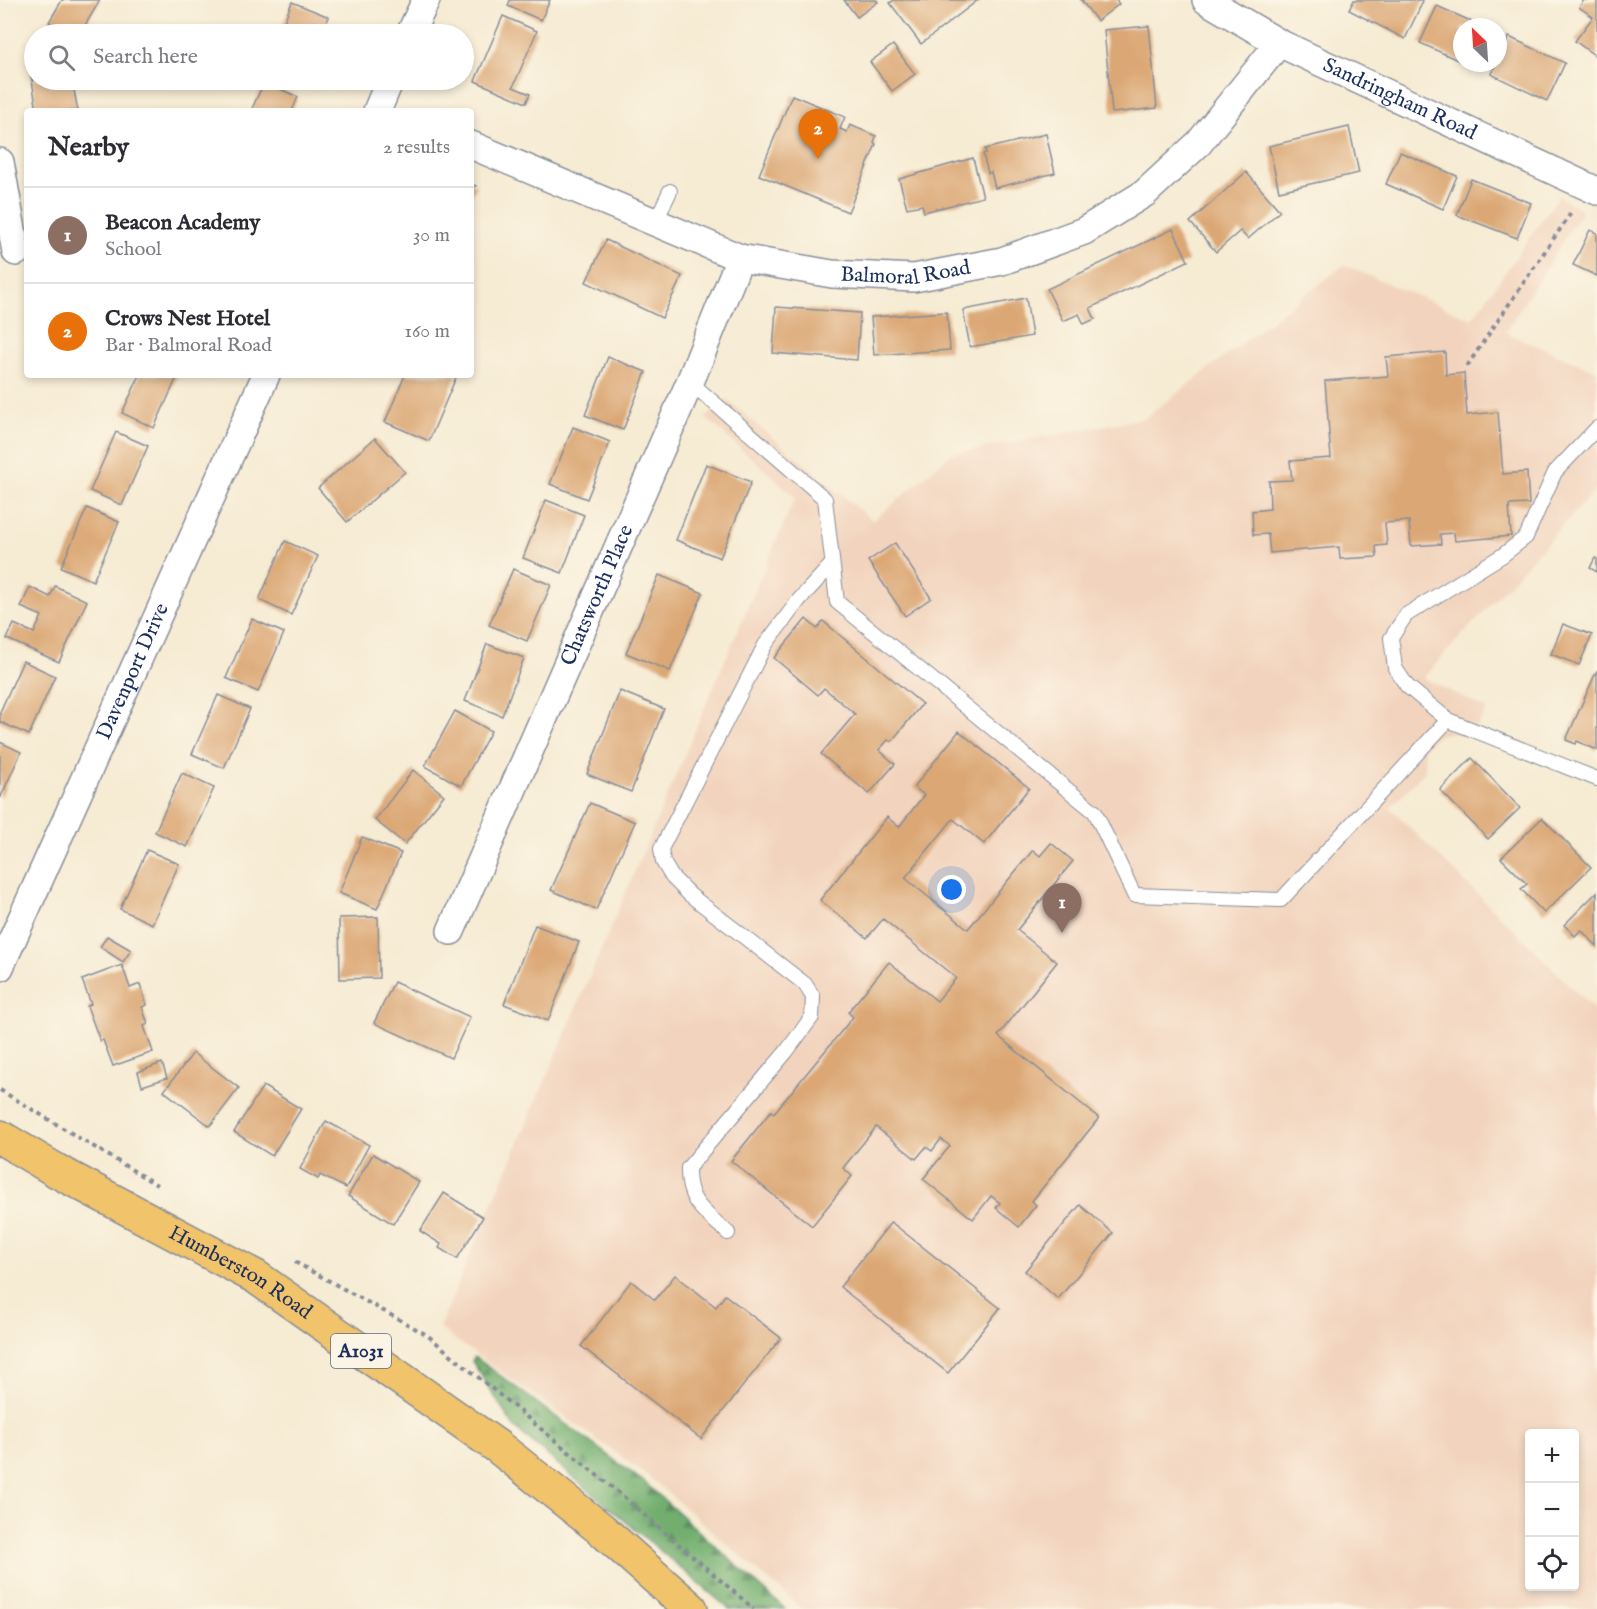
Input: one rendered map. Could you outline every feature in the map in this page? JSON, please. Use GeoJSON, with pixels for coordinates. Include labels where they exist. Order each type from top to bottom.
{"type":"FeatureCollection","features":[{"type":"Feature","properties":{"kind":"main road","name":"Humberston Road"},"geometry":{"type":"LineString","coordinates":[[0,1137],[57,1171],[256,1277],[498,1447],[602,1530],[691,1609]]}},
{"type":"Feature","properties":{"kind":"street"},"geometry":{"type":"LineString","coordinates":[[415,24],[426,0]]}},
{"type":"Feature","properties":{"kind":"street","name":"Sandringham Road"},"geometry":{"type":"LineString","coordinates":[[1206,0],[1279,43],[1594,184]]}},
{"type":"Feature","properties":{"kind":"street","name":"Balmoral Road"},"geometry":{"type":"LineString","coordinates":[[474,146],[740,258],[832,274],[914,278],[1002,261],[1084,231],[1145,193],[1199,143],[1279,43]]}},
{"type":"Feature","properties":{"kind":"street"},"geometry":{"type":"LineString","coordinates":[[382,108],[387,90]]}},
{"type":"Feature","properties":{"kind":"street"},"geometry":{"type":"LineString","coordinates":[[0,162],[14,253]]}},
{"type":"Feature","properties":{"kind":"street","name":"Chatsworth Place"},"geometry":{"type":"LineString","coordinates":[[451,931],[690,382],[740,258]]}},
{"type":"Feature","properties":{"kind":"street","name":"Davenport Drive"},"geometry":{"type":"LineString","coordinates":[[0,967],[265,378]]}},
{"type":"Feature","properties":{"kind":"lane"},"geometry":{"type":"LineString","coordinates":[[656,221],[670,191]]}},
{"type":"Feature","properties":{"kind":"lane"},"geometry":{"type":"LineString","coordinates":[[690,382],[825,499],[837,602],[1095,812],[1134,895],[1281,900],[1448,720]]}},
{"type":"Feature","properties":{"kind":"lane"},"geometry":{"type":"LineString","coordinates":[[1597,428],[1555,472],[1526,537],[1503,555],[1406,615],[1391,638],[1395,668],[1407,686],[1448,720],[1597,779]]}},
{"type":"Feature","properties":{"kind":"lane"},"geometry":{"type":"LineString","coordinates":[[728,1233],[694,1201],[687,1185],[688,1168],[786,1052],[812,1017],[813,997],[805,984],[690,895],[672,877],[663,862],[661,849],[765,645],[799,600],[832,564]]}},
{"type":"Feature","properties":{"kind":"path"},"geometry":{"type":"LineString","coordinates":[[1467,366],[1594,184]]}},
{"type":"Feature","properties":{"kind":"shaded area"},"geometry":{"type":"Polygon","coordinates":[[[1559,196],[1583,210],[1505,332],[1597,371],[1597,488],[1423,678],[1487,709],[1474,734],[1438,735],[1424,747],[1425,771],[1390,808],[1597,1012],[1597,1609],[802,1609],[647,1475],[439,1328],[795,497],[706,418],[726,399],[873,521],[951,454],[1145,418],[1344,265],[1472,319],[1559,196]]]}},
{"type":"Feature","properties":{"kind":"green space"},"geometry":{"type":"Polygon","coordinates":[[[475,1357],[644,1482],[785,1609],[729,1609],[514,1427],[472,1361],[475,1357]]]}},
{"type":"Feature","properties":{"kind":"building"},"geometry":{"type":"Polygon","coordinates":[[[62,0],[100,0],[86,24],[52,24],[49,22],[62,0]]]}},
{"type":"Feature","properties":{"kind":"building"},"geometry":{"type":"Polygon","coordinates":[[[510,0],[550,0],[541,20],[508,6],[510,0]]]}},
{"type":"Feature","properties":{"kind":"building"},"geometry":{"type":"Polygon","coordinates":[[[844,0],[876,0],[878,2],[857,17],[844,0]]]}},
{"type":"Feature","properties":{"kind":"building"},"geometry":{"type":"Polygon","coordinates":[[[894,0],[978,0],[921,44],[890,3],[894,0]]]}},
{"type":"Feature","properties":{"kind":"building"},"geometry":{"type":"Polygon","coordinates":[[[1081,0],[1116,0],[1119,4],[1097,21],[1081,0]]]}},
{"type":"Feature","properties":{"kind":"building"},"geometry":{"type":"Polygon","coordinates":[[[1354,0],[1423,1],[1405,39],[1349,10],[1354,0]]]}},
{"type":"Feature","properties":{"kind":"building"},"geometry":{"type":"Polygon","coordinates":[[[1584,0],[1597,0],[1597,57],[1575,41],[1593,17],[1579,7],[1584,0]]]}},
{"type":"Feature","properties":{"kind":"building"},"geometry":{"type":"Polygon","coordinates":[[[292,2],[329,17],[326,24],[283,24],[292,2]]]}},
{"type":"Feature","properties":{"kind":"building"},"geometry":{"type":"Polygon","coordinates":[[[1437,6],[1464,18],[1453,18],[1453,58],[1420,43],[1437,6]]]}},
{"type":"Feature","properties":{"kind":"building"},"geometry":{"type":"Polygon","coordinates":[[[503,16],[537,31],[513,87],[530,94],[526,103],[475,81],[503,16]]]}},
{"type":"Feature","properties":{"kind":"building"},"geometry":{"type":"Polygon","coordinates":[[[1149,26],[1157,108],[1112,113],[1104,30],[1149,26]]]}},
{"type":"Feature","properties":{"kind":"building"},"geometry":{"type":"Polygon","coordinates":[[[1509,37],[1565,63],[1547,101],[1491,74],[1492,72],[1507,72],[1509,37]]]}},
{"type":"Feature","properties":{"kind":"building"},"geometry":{"type":"Polygon","coordinates":[[[893,45],[915,74],[892,91],[870,62],[893,45]]]}},
{"type":"Feature","properties":{"kind":"building"},"geometry":{"type":"Polygon","coordinates":[[[34,90],[74,90],[77,108],[37,108],[34,90]]]}},
{"type":"Feature","properties":{"kind":"building"},"geometry":{"type":"Polygon","coordinates":[[[260,90],[282,90],[298,97],[293,108],[252,108],[260,90]]]}},
{"type":"Feature","properties":{"kind":"building"},"geometry":{"type":"Polygon","coordinates":[[[792,95],[845,117],[840,129],[847,132],[850,125],[876,136],[874,143],[876,144],[848,212],[759,175],[792,95]]]}},
{"type":"Feature","properties":{"kind":"building"},"geometry":{"type":"Polygon","coordinates":[[[1349,127],[1359,173],[1279,191],[1269,146],[1349,127]]]}},
{"type":"Feature","properties":{"kind":"building"},"geometry":{"type":"Polygon","coordinates":[[[1046,134],[1055,173],[995,188],[983,154],[986,153],[985,149],[1046,134]]]}},
{"type":"Feature","properties":{"kind":"building"},"geometry":{"type":"Polygon","coordinates":[[[1400,152],[1457,176],[1443,209],[1386,184],[1400,152]]]}},
{"type":"Feature","properties":{"kind":"building"},"geometry":{"type":"Polygon","coordinates":[[[973,158],[983,197],[924,212],[922,205],[907,208],[899,179],[973,158]]]}},
{"type":"Feature","properties":{"kind":"building"},"geometry":{"type":"Polygon","coordinates":[[[1246,172],[1280,211],[1248,239],[1240,231],[1216,252],[1190,222],[1246,172]]]}},
{"type":"Feature","properties":{"kind":"building"},"geometry":{"type":"Polygon","coordinates":[[[1471,179],[1531,203],[1517,238],[1457,215],[1471,179]]]}},
{"type":"Feature","properties":{"kind":"building"},"geometry":{"type":"Polygon","coordinates":[[[1173,229],[1188,261],[1090,308],[1095,319],[1084,324],[1079,314],[1063,321],[1047,289],[1173,229]]]}},
{"type":"Feature","properties":{"kind":"building"},"geometry":{"type":"Polygon","coordinates":[[[1590,230],[1597,233],[1597,276],[1573,265],[1590,230]]]}},
{"type":"Feature","properties":{"kind":"building"},"geometry":{"type":"Polygon","coordinates":[[[606,240],[682,276],[662,318],[586,282],[606,240]]]}},
{"type":"Feature","properties":{"kind":"building"},"geometry":{"type":"Polygon","coordinates":[[[1026,298],[1032,336],[970,347],[963,310],[1026,298]]]}},
{"type":"Feature","properties":{"kind":"building"},"geometry":{"type":"Polygon","coordinates":[[[776,307],[860,313],[857,360],[773,353],[776,307]]]}},
{"type":"Feature","properties":{"kind":"building"},"geometry":{"type":"Polygon","coordinates":[[[947,312],[950,350],[874,355],[871,317],[947,312]]]}},
{"type":"Feature","properties":{"kind":"building"},"geometry":{"type":"Polygon","coordinates":[[[1445,352],[1446,375],[1464,373],[1467,415],[1498,412],[1503,474],[1527,472],[1529,504],[1509,505],[1511,536],[1455,541],[1454,533],[1440,534],[1441,544],[1411,546],[1409,521],[1385,523],[1387,545],[1376,546],[1377,557],[1340,559],[1339,547],[1270,553],[1268,534],[1253,535],[1252,511],[1270,509],[1269,481],[1292,480],[1290,461],[1331,458],[1325,381],[1388,376],[1386,357],[1445,352]]]}},
{"type":"Feature","properties":{"kind":"building"},"geometry":{"type":"Polygon","coordinates":[[[608,357],[646,372],[623,430],[585,415],[608,357]]]}},
{"type":"Feature","properties":{"kind":"building"},"geometry":{"type":"Polygon","coordinates":[[[139,378],[177,378],[154,428],[122,413],[139,378]]]}},
{"type":"Feature","properties":{"kind":"building"},"geometry":{"type":"Polygon","coordinates":[[[404,378],[456,378],[429,441],[385,422],[404,378]]]}},
{"type":"Feature","properties":{"kind":"building"},"geometry":{"type":"Polygon","coordinates":[[[573,427],[610,442],[587,499],[550,484],[573,427]]]}},
{"type":"Feature","properties":{"kind":"building"},"geometry":{"type":"Polygon","coordinates":[[[116,432],[148,446],[122,505],[90,491],[116,432]]]}},
{"type":"Feature","properties":{"kind":"building"},"geometry":{"type":"Polygon","coordinates":[[[375,438],[405,472],[347,522],[318,488],[375,438]]]}},
{"type":"Feature","properties":{"kind":"building"},"geometry":{"type":"Polygon","coordinates":[[[706,464],[751,482],[720,558],[676,540],[706,464]]]}},
{"type":"Feature","properties":{"kind":"building"},"geometry":{"type":"Polygon","coordinates":[[[546,500],[584,515],[562,573],[523,558],[546,500]]]}},
{"type":"Feature","properties":{"kind":"building"},"geometry":{"type":"Polygon","coordinates":[[[87,508],[119,522],[93,581],[61,567],[87,508]]]}},
{"type":"Feature","properties":{"kind":"building"},"geometry":{"type":"Polygon","coordinates":[[[285,541],[318,556],[291,615],[259,600],[285,541]]]}},
{"type":"Feature","properties":{"kind":"building"},"geometry":{"type":"Polygon","coordinates":[[[895,543],[931,598],[905,616],[868,561],[895,543]]]}},
{"type":"Feature","properties":{"kind":"building"},"geometry":{"type":"Polygon","coordinates":[[[1595,558],[1597,559],[1597,572],[1590,568],[1595,558]]]}},
{"type":"Feature","properties":{"kind":"building"},"geometry":{"type":"Polygon","coordinates":[[[513,569],[551,585],[527,641],[489,625],[513,569]]]}},
{"type":"Feature","properties":{"kind":"building"},"geometry":{"type":"Polygon","coordinates":[[[659,575],[703,593],[670,671],[626,653],[659,575]]]}},
{"type":"Feature","properties":{"kind":"building"},"geometry":{"type":"Polygon","coordinates":[[[55,586],[87,601],[59,662],[7,639],[14,624],[34,633],[42,616],[21,607],[30,587],[50,597],[55,586]]]}},
{"type":"Feature","properties":{"kind":"building"},"geometry":{"type":"Polygon","coordinates":[[[252,619],[284,633],[258,692],[226,678],[252,619]]]}},
{"type":"Feature","properties":{"kind":"building"},"geometry":{"type":"Polygon","coordinates":[[[806,619],[817,629],[823,621],[922,704],[891,742],[888,740],[879,750],[895,764],[869,794],[821,754],[855,714],[824,688],[818,695],[774,658],[806,619]]]}},
{"type":"Feature","properties":{"kind":"building"},"geometry":{"type":"Polygon","coordinates":[[[1563,624],[1592,635],[1579,665],[1551,654],[1563,624]]]}},
{"type":"Feature","properties":{"kind":"building"},"geometry":{"type":"Polygon","coordinates":[[[487,644],[524,658],[502,716],[465,701],[487,644]]]}},
{"type":"Feature","properties":{"kind":"building"},"geometry":{"type":"Polygon","coordinates":[[[23,661],[55,676],[29,735],[0,722],[0,712],[23,661]]]}},
{"type":"Feature","properties":{"kind":"building"},"geometry":{"type":"Polygon","coordinates":[[[1597,670],[1597,750],[1577,741],[1576,744],[1566,740],[1597,670]]]}},
{"type":"Feature","properties":{"kind":"building"},"geometry":{"type":"Polygon","coordinates":[[[620,691],[664,709],[631,792],[587,774],[620,691]]]}},
{"type":"Feature","properties":{"kind":"building"},"geometry":{"type":"Polygon","coordinates":[[[218,695],[250,709],[224,768],[192,754],[218,695]]]}},
{"type":"Feature","properties":{"kind":"building"},"geometry":{"type":"Polygon","coordinates":[[[455,711],[491,731],[461,786],[425,766],[455,711]]]}},
{"type":"Feature","properties":{"kind":"building"},"geometry":{"type":"Polygon","coordinates":[[[959,731],[1029,788],[984,844],[953,819],[905,878],[968,929],[1033,850],[1040,856],[1051,843],[1073,861],[1017,930],[1057,962],[998,1036],[1099,1118],[1032,1201],[1036,1205],[1019,1227],[996,1208],[1000,1203],[991,1196],[973,1219],[923,1179],[950,1146],[941,1139],[932,1151],[926,1147],[916,1159],[876,1127],[843,1168],[852,1176],[812,1226],[731,1161],[771,1111],[774,1113],[853,1017],[848,1012],[889,962],[937,1001],[956,978],[883,919],[867,938],[820,900],[887,817],[899,827],[924,795],[914,787],[959,731]]]}},
{"type":"Feature","properties":{"kind":"building"},"geometry":{"type":"Polygon","coordinates":[[[0,742],[21,752],[0,799],[0,742]]]}},
{"type":"Feature","properties":{"kind":"building"},"geometry":{"type":"Polygon","coordinates":[[[1472,758],[1520,808],[1488,839],[1440,790],[1472,758]]]}},
{"type":"Feature","properties":{"kind":"building"},"geometry":{"type":"Polygon","coordinates":[[[413,770],[444,795],[405,844],[375,820],[413,770]]]}},
{"type":"Feature","properties":{"kind":"building"},"geometry":{"type":"Polygon","coordinates":[[[182,773],[214,788],[187,847],[155,832],[182,773]]]}},
{"type":"Feature","properties":{"kind":"building"},"geometry":{"type":"Polygon","coordinates":[[[590,803],[635,822],[596,910],[551,890],[590,803]]]}},
{"type":"Feature","properties":{"kind":"building"},"geometry":{"type":"Polygon","coordinates":[[[1542,818],[1591,867],[1544,913],[1521,889],[1527,884],[1501,858],[1542,818]]]}},
{"type":"Feature","properties":{"kind":"building"},"geometry":{"type":"Polygon","coordinates":[[[362,837],[401,853],[377,909],[339,893],[362,837]]]}},
{"type":"Feature","properties":{"kind":"building"},"geometry":{"type":"Polygon","coordinates":[[[147,850],[179,864],[152,924],[120,909],[147,850]]]}},
{"type":"Feature","properties":{"kind":"building"},"geometry":{"type":"Polygon","coordinates":[[[1597,892],[1597,946],[1581,930],[1575,936],[1564,925],[1597,892]]]}},
{"type":"Feature","properties":{"kind":"building"},"geometry":{"type":"Polygon","coordinates":[[[378,917],[379,978],[340,979],[339,918],[378,917]]]}},
{"type":"Feature","properties":{"kind":"building"},"geometry":{"type":"Polygon","coordinates":[[[535,925],[579,942],[548,1021],[504,1004],[535,925]]]}},
{"type":"Feature","properties":{"kind":"building"},"geometry":{"type":"Polygon","coordinates":[[[107,936],[131,950],[123,962],[100,947],[107,936]]]}},
{"type":"Feature","properties":{"kind":"building"},"geometry":{"type":"Polygon","coordinates":[[[122,965],[130,988],[140,984],[147,1005],[142,1007],[148,1024],[144,1026],[153,1052],[113,1066],[103,1040],[100,1041],[87,1006],[91,1004],[82,980],[122,965]]]}},
{"type":"Feature","properties":{"kind":"building"},"geometry":{"type":"Polygon","coordinates":[[[394,982],[470,1017],[451,1058],[374,1023],[394,982]]]}},
{"type":"Feature","properties":{"kind":"building"},"geometry":{"type":"Polygon","coordinates":[[[193,1053],[239,1088],[210,1126],[164,1091],[193,1053]]]}},
{"type":"Feature","properties":{"kind":"building"},"geometry":{"type":"Polygon","coordinates":[[[162,1063],[167,1078],[142,1086],[138,1072],[162,1063]]]}},
{"type":"Feature","properties":{"kind":"building"},"geometry":{"type":"Polygon","coordinates":[[[263,1086],[301,1109],[272,1156],[234,1132],[263,1086]]]}},
{"type":"Feature","properties":{"kind":"building"},"geometry":{"type":"Polygon","coordinates":[[[326,1121],[369,1145],[346,1188],[320,1175],[318,1179],[300,1169],[326,1121]]]}},
{"type":"Feature","properties":{"kind":"building"},"geometry":{"type":"Polygon","coordinates":[[[373,1154],[419,1182],[393,1224],[348,1196],[373,1154]]]}},
{"type":"Feature","properties":{"kind":"building"},"geometry":{"type":"Polygon","coordinates":[[[444,1193],[483,1217],[457,1259],[439,1248],[441,1244],[420,1231],[444,1193]]]}},
{"type":"Feature","properties":{"kind":"building"},"geometry":{"type":"Polygon","coordinates":[[[1080,1205],[1113,1233],[1058,1299],[1025,1271],[1080,1205]]]}},
{"type":"Feature","properties":{"kind":"building"},"geometry":{"type":"Polygon","coordinates":[[[891,1222],[1000,1308],[948,1373],[840,1287],[891,1222]]]}},
{"type":"Feature","properties":{"kind":"building"},"geometry":{"type":"Polygon","coordinates":[[[675,1275],[716,1307],[725,1295],[781,1338],[701,1439],[581,1346],[631,1281],[655,1300],[675,1275]]]}},
{"type":"Feature","properties":{"kind":"place","name":"Crows Nest Hotel"},"geometry":{"type":"Point","coordinates":[818,159]}},
{"type":"Feature","properties":{"kind":"place","name":"Beacon Academy"},"geometry":{"type":"Point","coordinates":[1062,933]}}]}
